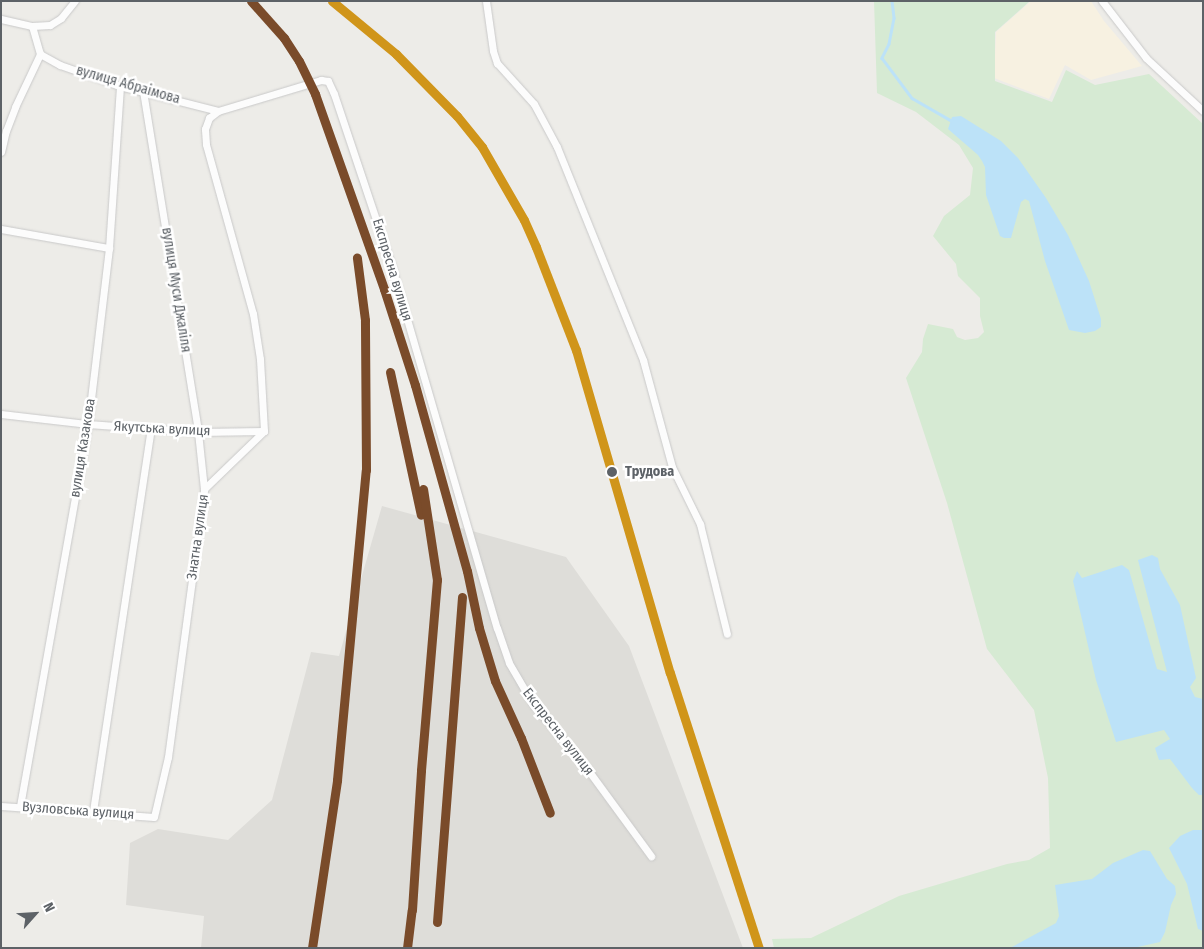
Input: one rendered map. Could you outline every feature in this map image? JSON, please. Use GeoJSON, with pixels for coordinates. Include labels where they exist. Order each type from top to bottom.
{"type":"FeatureCollection","features":[{"type":"Feature","properties":{"kind":"street"},"geometry":{"type":"LineString","coordinates":[[1,19],[32,26],[50,25],[56,22],[75,1]]}},
{"type":"Feature","properties":{"kind":"street"},"geometry":{"type":"LineString","coordinates":[[486,1],[493,51],[497,63],[534,104],[554,140],[590,223],[643,360],[672,467],[700,524],[727,634]]}},
{"type":"Feature","properties":{"kind":"street"},"geometry":{"type":"LineString","coordinates":[[1102,1],[1146,58],[1203,111]]}},
{"type":"Feature","properties":{"kind":"street"},"geometry":{"type":"LineString","coordinates":[[1,152],[14,107],[40,54],[32,26]]}},
{"type":"Feature","properties":{"kind":"street","name":"вулиця Абраімова"},"geometry":{"type":"LineString","coordinates":[[40,54],[60,65],[120,86],[218,111]]}},
{"type":"Feature","properties":{"kind":"street","name":"Експресна вулиця"},"geometry":{"type":"LineString","coordinates":[[218,111],[320,80],[328,81],[392,264],[497,628],[509,663],[534,704],[588,770],[651,856]]}},
{"type":"Feature","properties":{"kind":"street","name":"вулиця Казакова"},"geometry":{"type":"LineString","coordinates":[[20,806],[88,424],[108,248],[120,86]]}},
{"type":"Feature","properties":{"kind":"street","name":"вулиця Муси Джаліля"},"geometry":{"type":"LineString","coordinates":[[143,91],[198,432],[204,489]]}},
{"type":"Feature","properties":{"kind":"street"},"geometry":{"type":"LineString","coordinates":[[218,111],[209,118],[205,129],[206,144],[253,314],[260,359],[264,431]]}},
{"type":"Feature","properties":{"kind":"street"},"geometry":{"type":"LineString","coordinates":[[1,229],[108,248]]}},
{"type":"Feature","properties":{"kind":"street","name":"Якутська вулиця"},"geometry":{"type":"LineString","coordinates":[[1,414],[88,424],[198,432],[264,431]]}},
{"type":"Feature","properties":{"kind":"street"},"geometry":{"type":"LineString","coordinates":[[93,811],[151,428]]}},
{"type":"Feature","properties":{"kind":"street","name":"Знатна вулиця"},"geometry":{"type":"LineString","coordinates":[[154,817],[168,757],[204,489],[264,431]]}},
{"type":"Feature","properties":{"kind":"street","name":"Вузловська вулиця"},"geometry":{"type":"LineString","coordinates":[[1,806],[93,811],[154,817]]}},
{"type":"Feature","properties":{"kind":"shaded area"},"geometry":{"type":"Polygon","coordinates":[[[1031,1],[1091,1],[1104,21],[1142,66],[1091,80],[1065,65],[1049,99],[994,78],[996,32],[1031,1]]]}},
{"type":"Feature","properties":{"kind":"shaded area"},"geometry":{"type":"Polygon","coordinates":[[[382,506],[566,557],[629,646],[743,948],[201,948],[204,916],[126,905],[130,843],[158,829],[228,840],[272,800],[311,652],[339,656],[382,506]]]}},
{"type":"Feature","properties":{"kind":"green space"},"geometry":{"type":"Polygon","coordinates":[[[874,1],[1030,1],[995,32],[995,81],[1052,102],[1066,70],[1095,85],[1149,74],[1203,124],[1203,948],[774,948],[772,939],[811,938],[899,896],[1007,864],[1029,860],[1050,848],[1048,778],[1034,710],[987,649],[947,503],[906,378],[922,352],[923,339],[928,324],[953,329],[957,337],[965,340],[978,338],[984,332],[980,316],[980,298],[958,276],[956,264],[933,236],[944,216],[970,195],[973,168],[959,145],[916,112],[877,93],[874,1]]]}},
{"type":"Feature","properties":{"kind":"water"},"geometry":{"type":"Polygon","coordinates":[[[961,116],[1001,141],[1018,158],[1046,198],[1068,235],[1089,281],[1101,319],[1101,327],[1095,331],[1085,333],[1069,330],[1045,261],[1029,201],[1025,199],[1021,202],[1011,238],[1000,236],[986,195],[985,167],[978,155],[948,129],[952,117],[961,116]]]}},
{"type":"Feature","properties":{"kind":"water"},"geometry":{"type":"Polygon","coordinates":[[[1152,555],[1158,558],[1160,569],[1180,605],[1196,678],[1190,687],[1195,697],[1203,699],[1203,795],[1199,795],[1192,788],[1170,759],[1159,760],[1155,748],[1170,739],[1164,730],[1116,742],[1096,680],[1073,581],[1077,571],[1082,578],[1122,565],[1129,570],[1157,669],[1167,672],[1138,560],[1152,555]]]}},
{"type":"Feature","properties":{"kind":"water"},"geometry":{"type":"Polygon","coordinates":[[[1193,830],[1203,830],[1203,931],[1198,929],[1187,884],[1169,848],[1180,836],[1193,830]]]}},
{"type":"Feature","properties":{"kind":"water"},"geometry":{"type":"Polygon","coordinates":[[[1143,850],[1150,851],[1167,879],[1175,886],[1176,894],[1171,905],[1165,932],[1160,942],[1133,948],[1010,948],[1056,923],[1059,916],[1055,885],[1092,879],[1113,863],[1143,850]]]}},
{"type":"Feature","properties":{"kind":"waterway"},"geometry":{"type":"LineString","coordinates":[[892,1],[894,18],[889,44],[882,58],[912,98],[952,121]]}},
{"type":"Feature","properties":{"kind":"transit line"},"geometry":{"type":"LineString","coordinates":[[251,1],[284,38],[299,61],[315,94],[384,289],[415,385],[467,571],[479,628],[495,681],[521,738],[550,813]]}},
{"type":"Feature","properties":{"kind":"transit line"},"geometry":{"type":"LineString","coordinates":[[332,1],[396,54],[457,116],[482,147],[524,220],[576,350],[670,673],[759,948]]}},
{"type":"Feature","properties":{"kind":"transit line"},"geometry":{"type":"LineString","coordinates":[[312,948],[337,780],[366,470],[365,320],[357,258]]}},
{"type":"Feature","properties":{"kind":"transit line"},"geometry":{"type":"LineString","coordinates":[[390,372],[421,515]]}},
{"type":"Feature","properties":{"kind":"transit line"},"geometry":{"type":"LineString","coordinates":[[407,948],[412,910],[421,770],[437,580],[423,489]]}},
{"type":"Feature","properties":{"kind":"transit line"},"geometry":{"type":"LineString","coordinates":[[437,922],[462,597]]}},
{"type":"Feature","properties":{"kind":"place","name":"Трудова"},"geometry":{"type":"Point","coordinates":[612,472]}}]}
